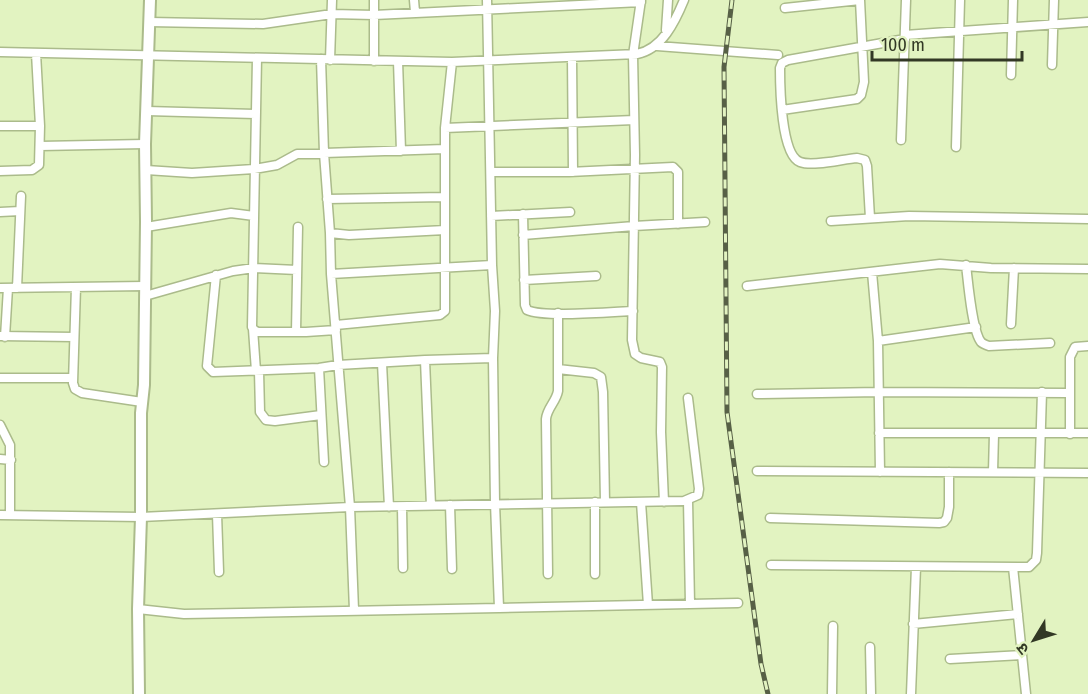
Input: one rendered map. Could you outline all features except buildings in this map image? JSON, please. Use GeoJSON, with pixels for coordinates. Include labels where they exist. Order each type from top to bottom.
{"type":"FeatureCollection","features":[{"type":"Feature","properties":{"kind":"street"},"geometry":{"type":"LineString","coordinates":[[139,694],[138,609],[144,385],[145,144],[150,0]]}},
{"type":"Feature","properties":{"kind":"street"},"geometry":{"type":"LineString","coordinates":[[332,0],[326,59],[324,154],[331,274],[350,507],[354,610]]}},
{"type":"Feature","properties":{"kind":"street"},"geometry":{"type":"LineString","coordinates":[[374,0],[375,61]]}},
{"type":"Feature","properties":{"kind":"street"},"geometry":{"type":"LineString","coordinates":[[414,0],[415,12]]}},
{"type":"Feature","properties":{"kind":"street"},"geometry":{"type":"LineString","coordinates":[[666,33],[668,0]]}},
{"type":"Feature","properties":{"kind":"street"},"geometry":{"type":"LineString","coordinates":[[0,52],[452,62],[633,55],[657,46],[684,0]]}},
{"type":"Feature","properties":{"kind":"street"},"geometry":{"type":"LineString","coordinates":[[782,110],[857,99],[863,89],[860,0],[785,8]]}},
{"type":"Feature","properties":{"kind":"street"},"geometry":{"type":"LineString","coordinates":[[901,140],[906,0]]}},
{"type":"Feature","properties":{"kind":"street"},"geometry":{"type":"LineString","coordinates":[[956,147],[960,0]]}},
{"type":"Feature","properties":{"kind":"street"},"geometry":{"type":"LineString","coordinates":[[1011,75],[1013,0]]}},
{"type":"Feature","properties":{"kind":"street"},"geometry":{"type":"LineString","coordinates":[[1052,65],[1054,0]]}},
{"type":"Feature","properties":{"kind":"street"},"geometry":{"type":"LineString","coordinates":[[149,21],[263,24],[332,14],[374,15],[487,4],[641,1],[633,55],[635,167],[632,340],[635,354],[641,358],[660,362],[662,367],[661,432],[664,502]]}},
{"type":"Feature","properties":{"kind":"street"},"geometry":{"type":"LineString","coordinates":[[487,4],[492,266],[495,311],[493,358],[495,503],[500,608]]}},
{"type":"Feature","properties":{"kind":"street"},"geometry":{"type":"LineString","coordinates":[[870,218],[865,160],[857,158],[809,163],[800,162],[794,158],[788,145],[782,110],[780,74],[782,63],[905,37],[1088,22]]}},
{"type":"Feature","properties":{"kind":"street"},"geometry":{"type":"LineString","coordinates":[[657,46],[778,55]]}},
{"type":"Feature","properties":{"kind":"street"},"geometry":{"type":"LineString","coordinates":[[0,171],[36,169],[39,165],[40,126],[36,53]]}},
{"type":"Feature","properties":{"kind":"street"},"geometry":{"type":"LineString","coordinates":[[572,57],[573,172]]}},
{"type":"Feature","properties":{"kind":"street"},"geometry":{"type":"LineString","coordinates":[[257,58],[253,329],[260,412],[266,420],[275,421],[321,415]]}},
{"type":"Feature","properties":{"kind":"street"},"geometry":{"type":"LineString","coordinates":[[398,61],[402,151]]}},
{"type":"Feature","properties":{"kind":"street"},"geometry":{"type":"LineString","coordinates":[[253,329],[258,332],[296,333],[442,314],[445,311],[445,128],[452,62]]}},
{"type":"Feature","properties":{"kind":"street"},"geometry":{"type":"LineString","coordinates":[[147,111],[255,114]]}},
{"type":"Feature","properties":{"kind":"street"},"geometry":{"type":"LineString","coordinates":[[445,128],[634,120]]}},
{"type":"Feature","properties":{"kind":"street"},"geometry":{"type":"LineString","coordinates":[[0,126],[40,126]]}},
{"type":"Feature","properties":{"kind":"street"},"geometry":{"type":"LineString","coordinates":[[40,146],[145,144]]}},
{"type":"Feature","properties":{"kind":"street"},"geometry":{"type":"LineString","coordinates":[[146,170],[192,173],[254,169],[277,165],[297,154],[445,148]]}},
{"type":"Feature","properties":{"kind":"street"},"geometry":{"type":"LineString","coordinates":[[491,172],[573,172],[635,167],[676,168],[678,172],[678,224]]}},
{"type":"Feature","properties":{"kind":"street"},"geometry":{"type":"LineString","coordinates":[[21,196],[3,336],[74,337]]}},
{"type":"Feature","properties":{"kind":"street"},"geometry":{"type":"LineString","coordinates":[[327,199],[445,197]]}},
{"type":"Feature","properties":{"kind":"street"},"geometry":{"type":"LineString","coordinates":[[0,212],[20,211]]}},
{"type":"Feature","properties":{"kind":"street"},"geometry":{"type":"LineString","coordinates":[[491,216],[570,212]]}},
{"type":"Feature","properties":{"kind":"street"},"geometry":{"type":"LineString","coordinates":[[146,226],[231,213],[254,216]]}},
{"type":"Feature","properties":{"kind":"street"},"geometry":{"type":"LineString","coordinates":[[523,214],[527,310],[558,314],[633,311]]}},
{"type":"Feature","properties":{"kind":"street"},"geometry":{"type":"LineString","coordinates":[[831,221],[909,216],[1088,219]]}},
{"type":"Feature","properties":{"kind":"street"},"geometry":{"type":"LineString","coordinates":[[523,235],[705,222]]}},
{"type":"Feature","properties":{"kind":"street"},"geometry":{"type":"LineString","coordinates":[[296,333],[298,227]]}},
{"type":"Feature","properties":{"kind":"street"},"geometry":{"type":"LineString","coordinates":[[330,233],[349,235],[445,230]]}},
{"type":"Feature","properties":{"kind":"street"},"geometry":{"type":"LineString","coordinates":[[747,286],[940,264],[1088,269]]}},
{"type":"Feature","properties":{"kind":"street"},"geometry":{"type":"LineString","coordinates":[[966,265],[976,327],[983,344],[989,346],[1050,343]]}},
{"type":"Feature","properties":{"kind":"street"},"geometry":{"type":"LineString","coordinates":[[331,274],[492,266]]}},
{"type":"Feature","properties":{"kind":"street"},"geometry":{"type":"LineString","coordinates":[[8,288],[76,287],[145,291],[254,268],[297,270]]}},
{"type":"Feature","properties":{"kind":"street"},"geometry":{"type":"LineString","coordinates":[[1011,324],[1014,268]]}},
{"type":"Feature","properties":{"kind":"street"},"geometry":{"type":"LineString","coordinates":[[872,272],[878,341],[880,472]]}},
{"type":"Feature","properties":{"kind":"street"},"geometry":{"type":"LineString","coordinates":[[216,276],[208,368],[213,372],[493,358]]}},
{"type":"Feature","properties":{"kind":"street"},"geometry":{"type":"LineString","coordinates":[[524,280],[596,276]]}},
{"type":"Feature","properties":{"kind":"street"},"geometry":{"type":"LineString","coordinates":[[76,287],[73,386],[78,391],[142,402]]}},
{"type":"Feature","properties":{"kind":"street"},"geometry":{"type":"LineString","coordinates":[[548,574],[546,415],[557,395],[558,314]]}},
{"type":"Feature","properties":{"kind":"street"},"geometry":{"type":"LineString","coordinates":[[878,341],[976,327]]}},
{"type":"Feature","properties":{"kind":"street"},"geometry":{"type":"LineString","coordinates":[[1070,434],[1068,393],[1072,352],[1075,347],[1088,346]]}},
{"type":"Feature","properties":{"kind":"street"},"geometry":{"type":"LineString","coordinates":[[425,360],[431,506]]}},
{"type":"Feature","properties":{"kind":"street"},"geometry":{"type":"LineString","coordinates":[[382,363],[389,507]]}},
{"type":"Feature","properties":{"kind":"street"},"geometry":{"type":"LineString","coordinates":[[319,368],[324,462]]}},
{"type":"Feature","properties":{"kind":"street"},"geometry":{"type":"LineString","coordinates":[[558,369],[594,373],[601,376],[605,502]]}},
{"type":"Feature","properties":{"kind":"street"},"geometry":{"type":"LineString","coordinates":[[0,378],[73,378]]}},
{"type":"Feature","properties":{"kind":"street"},"geometry":{"type":"LineString","coordinates":[[771,565],[1029,567],[1036,560],[1042,392]]}},
{"type":"Feature","properties":{"kind":"street"},"geometry":{"type":"LineString","coordinates":[[757,394],[1068,393]]}},
{"type":"Feature","properties":{"kind":"street"},"geometry":{"type":"LineString","coordinates":[[0,514],[141,517],[350,507],[688,500],[698,495],[699,489],[688,398]]}},
{"type":"Feature","properties":{"kind":"street"},"geometry":{"type":"LineString","coordinates":[[0,425],[9,440],[10,515]]}},
{"type":"Feature","properties":{"kind":"street"},"geometry":{"type":"LineString","coordinates":[[879,433],[1088,433]]}},
{"type":"Feature","properties":{"kind":"street"},"geometry":{"type":"LineString","coordinates":[[993,472],[994,434]]}},
{"type":"Feature","properties":{"kind":"street"},"geometry":{"type":"LineString","coordinates":[[0,459],[11,460]]}},
{"type":"Feature","properties":{"kind":"street"},"geometry":{"type":"LineString","coordinates":[[757,471],[1088,473]]}},
{"type":"Feature","properties":{"kind":"street"},"geometry":{"type":"LineString","coordinates":[[771,518],[944,522],[948,514],[949,472]]}},
{"type":"Feature","properties":{"kind":"street"},"geometry":{"type":"LineString","coordinates":[[688,500],[690,604]]}},
{"type":"Feature","properties":{"kind":"street"},"geometry":{"type":"LineString","coordinates":[[595,502],[595,574]]}},
{"type":"Feature","properties":{"kind":"street"},"geometry":{"type":"LineString","coordinates":[[641,502],[648,605]]}},
{"type":"Feature","properties":{"kind":"street"},"geometry":{"type":"LineString","coordinates":[[450,505],[452,569]]}},
{"type":"Feature","properties":{"kind":"street"},"geometry":{"type":"LineString","coordinates":[[402,507],[402,568]]}},
{"type":"Feature","properties":{"kind":"street"},"geometry":{"type":"LineString","coordinates":[[217,514],[219,572]]}},
{"type":"Feature","properties":{"kind":"street"},"geometry":{"type":"LineString","coordinates":[[911,694],[916,567]]}},
{"type":"Feature","properties":{"kind":"street"},"geometry":{"type":"LineString","coordinates":[[1013,567],[1026,694]]}},
{"type":"Feature","properties":{"kind":"street"},"geometry":{"type":"LineString","coordinates":[[138,609],[184,614],[738,603]]}},
{"type":"Feature","properties":{"kind":"street"},"geometry":{"type":"LineString","coordinates":[[914,624],[1018,614]]}},
{"type":"Feature","properties":{"kind":"street"},"geometry":{"type":"LineString","coordinates":[[832,694],[833,626]]}},
{"type":"Feature","properties":{"kind":"street"},"geometry":{"type":"LineString","coordinates":[[870,647],[871,694]]}},
{"type":"Feature","properties":{"kind":"street"},"geometry":{"type":"LineString","coordinates":[[950,659],[1022,655]]}},
{"type":"Feature","properties":{"kind":"railway"},"geometry":{"type":"LineString","coordinates":[[732,0],[724,67],[727,412],[761,664],[768,694]]}}]}
